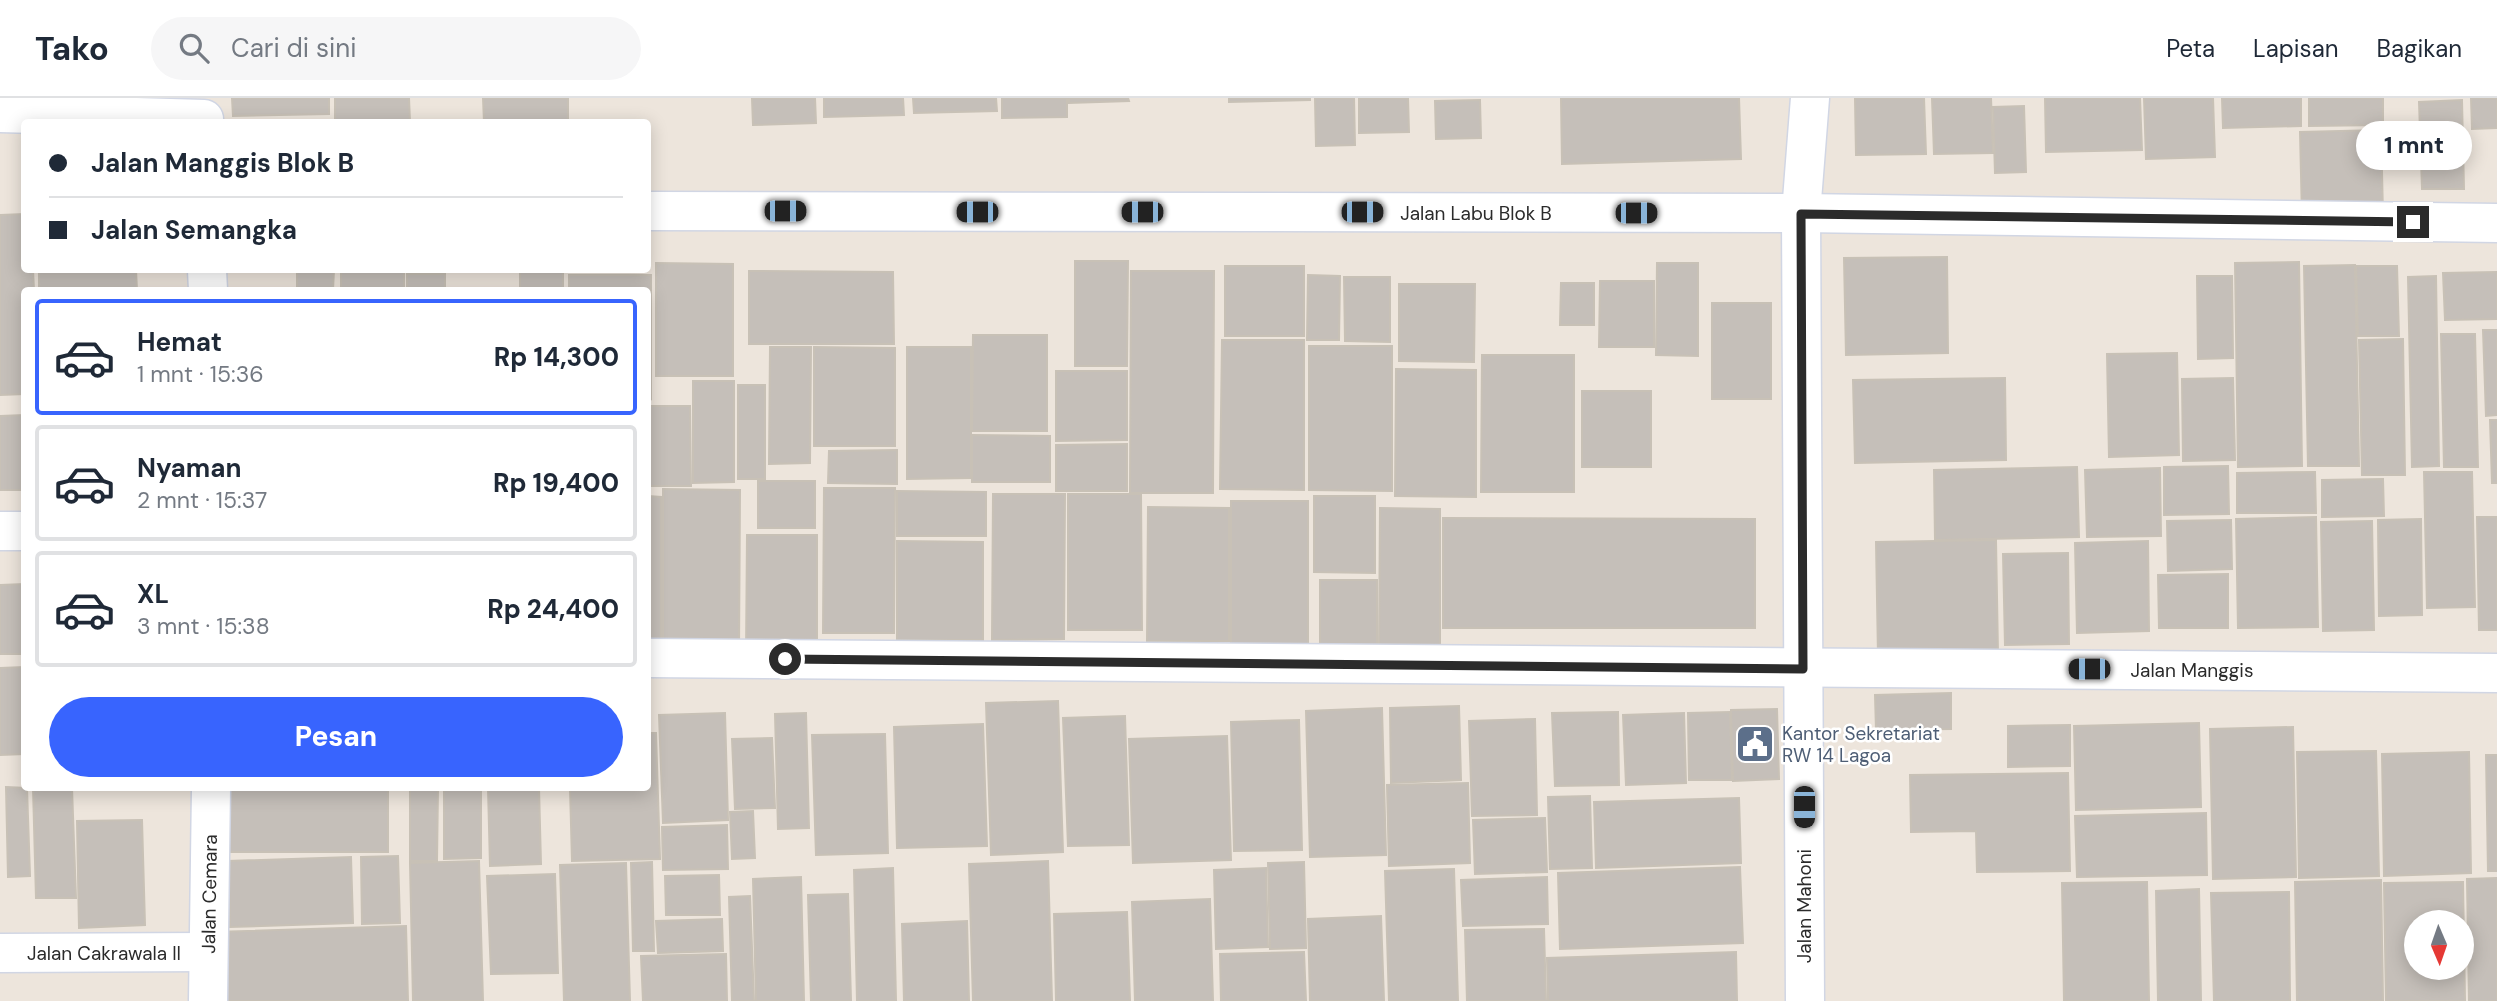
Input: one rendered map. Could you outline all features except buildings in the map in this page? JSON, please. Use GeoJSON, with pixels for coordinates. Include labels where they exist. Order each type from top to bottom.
{"type":"FeatureCollection","features":[{"type":"Feature","properties":{"kind":"street","name":"Jalan Mahoni"},"geometry":{"type":"LineString","coordinates":[[1805,1001],[1801,214],[1810,98]]}},
{"type":"Feature","properties":{"kind":"street"},"geometry":{"type":"LineString","coordinates":[[0,113],[205,113]]}},
{"type":"Feature","properties":{"kind":"street","name":"Jalan Labu Blok B"},"geometry":{"type":"LineString","coordinates":[[651,211],[1801,214],[2497,223]]}},
{"type":"Feature","properties":{"kind":"street"},"geometry":{"type":"LineString","coordinates":[[0,531],[21,531]]}},
{"type":"Feature","properties":{"kind":"street","name":"Jalan Manggis"},"geometry":{"type":"LineString","coordinates":[[651,658],[2497,673]]}},
{"type":"Feature","properties":{"kind":"street","name":"Jalan Cemara"},"geometry":{"type":"LineString","coordinates":[[208,1001],[211,791]]}},
{"type":"Feature","properties":{"kind":"street","name":"Jalan Cakrawala II"},"geometry":{"type":"LineString","coordinates":[[0,953],[207,952]]}},
{"type":"Feature","properties":{"kind":"place","name":"Kantor Sekretariat RW 14 Lagoa"},"geometry":{"type":"Point","coordinates":[1755,744]}},
{"type":"Feature","properties":{"kind":"route"},"geometry":{"type":"LineString","coordinates":[[785,659],[1803,669],[1801,214],[2413,222]]}}]}
